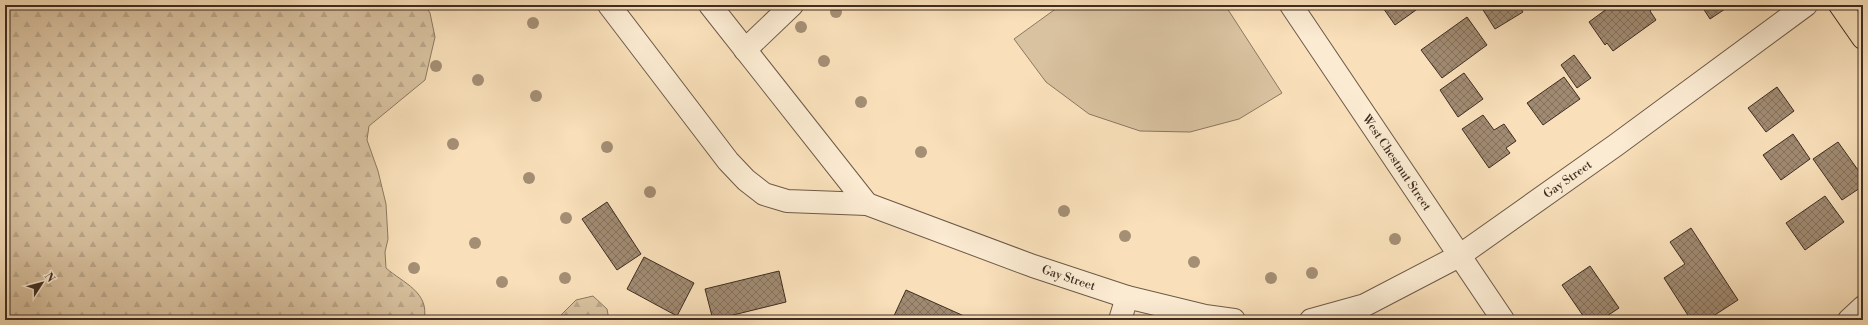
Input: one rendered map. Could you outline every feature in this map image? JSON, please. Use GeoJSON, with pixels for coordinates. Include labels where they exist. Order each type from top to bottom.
{"type":"FeatureCollection","features":[{"type":"Feature","properties":{"kind":"main road"},"geometry":{"type":"LineString","coordinates":[[1840,5],[1863,38]]}},
{"type":"Feature","properties":{"kind":"street"},"geometry":{"type":"LineString","coordinates":[[608,5],[728,161],[746,180],[764,194],[787,201],[867,204]]}},
{"type":"Feature","properties":{"kind":"street"},"geometry":{"type":"LineString","coordinates":[[710,5],[867,204]]}},
{"type":"Feature","properties":{"kind":"street"},"geometry":{"type":"LineString","coordinates":[[745,50],[792,5]]}},
{"type":"Feature","properties":{"kind":"street","name":"West Chestnut Street"},"geometry":{"type":"LineString","coordinates":[[1291,5],[1503,320]]}},
{"type":"Feature","properties":{"kind":"street","name":"Gay Street"},"geometry":{"type":"LineString","coordinates":[[1311,320],[1365,305],[1459,256],[1616,144],[1806,5]]}},
{"type":"Feature","properties":{"kind":"street","name":"Gay Street"},"geometry":{"type":"LineString","coordinates":[[867,204],[1033,266],[1127,297],[1205,316],[1234,320]]}},
{"type":"Feature","properties":{"kind":"street"},"geometry":{"type":"LineString","coordinates":[[1120,320],[1127,297]]}},
{"type":"Feature","properties":{"kind":"street"},"geometry":{"type":"LineString","coordinates":[[1849,320],[1863,307]]}},
{"type":"Feature","properties":{"kind":"green space"},"geometry":{"type":"Polygon","coordinates":[[[5,5],[425,5],[430,13],[435,37],[425,80],[369,126],[367,140],[378,171],[386,204],[388,239],[385,252],[386,268],[414,289],[419,295],[425,310],[424,320],[5,320],[5,5]]]}},
{"type":"Feature","properties":{"kind":"green space"},"geometry":{"type":"Polygon","coordinates":[[[1061,5],[1225,5],[1282,93],[1239,119],[1190,132],[1140,131],[1089,114],[1046,82],[1014,39],[1061,5]]]}},
{"type":"Feature","properties":{"kind":"green space"},"geometry":{"type":"Polygon","coordinates":[[[593,296],[607,309],[609,320],[556,320],[576,300],[593,296]]]}},
{"type":"Feature","properties":{"kind":"building"},"geometry":{"type":"Polygon","coordinates":[[[1381,5],[1423,5],[1395,25],[1381,5]]]}},
{"type":"Feature","properties":{"kind":"building"},"geometry":{"type":"Polygon","coordinates":[[[1480,5],[1518,5],[1523,12],[1495,29],[1480,5]]]}},
{"type":"Feature","properties":{"kind":"building"},"geometry":{"type":"Polygon","coordinates":[[[1612,5],[1649,5],[1652,9],[1650,11],[1656,20],[1613,51],[1607,43],[1605,45],[1589,22],[1612,5]]]}},
{"type":"Feature","properties":{"kind":"building"},"geometry":{"type":"Polygon","coordinates":[[[1701,5],[1731,5],[1710,19],[1701,5]]]}},
{"type":"Feature","properties":{"kind":"building"},"geometry":{"type":"Polygon","coordinates":[[[1467,17],[1487,45],[1442,78],[1421,50],[1467,17]]]}},
{"type":"Feature","properties":{"kind":"building"},"geometry":{"type":"Polygon","coordinates":[[[1574,55],[1591,78],[1577,88],[1561,65],[1574,55]]]}},
{"type":"Feature","properties":{"kind":"building"},"geometry":{"type":"Polygon","coordinates":[[[1464,73],[1483,99],[1458,117],[1440,90],[1464,73]]]}},
{"type":"Feature","properties":{"kind":"building"},"geometry":{"type":"Polygon","coordinates":[[[1564,77],[1580,99],[1543,125],[1527,103],[1564,77]]]}},
{"type":"Feature","properties":{"kind":"building"},"geometry":{"type":"Polygon","coordinates":[[[1777,87],[1794,111],[1766,132],[1748,108],[1777,87]]]}},
{"type":"Feature","properties":{"kind":"building"},"geometry":{"type":"Polygon","coordinates":[[[1483,115],[1494,130],[1504,124],[1516,141],[1506,148],[1510,153],[1489,168],[1462,129],[1483,115]]]}},
{"type":"Feature","properties":{"kind":"building"},"geometry":{"type":"Polygon","coordinates":[[[1793,134],[1810,159],[1781,180],[1763,155],[1793,134]]]}},
{"type":"Feature","properties":{"kind":"building"},"geometry":{"type":"Polygon","coordinates":[[[1838,142],[1863,177],[1863,186],[1842,200],[1813,159],[1838,142]]]}},
{"type":"Feature","properties":{"kind":"building"},"geometry":{"type":"Polygon","coordinates":[[[1825,196],[1844,222],[1805,250],[1786,223],[1825,196]]]}},
{"type":"Feature","properties":{"kind":"building"},"geometry":{"type":"Polygon","coordinates":[[[607,202],[641,254],[617,270],[582,219],[607,202]]]}},
{"type":"Feature","properties":{"kind":"building"},"geometry":{"type":"Polygon","coordinates":[[[1691,228],[1738,300],[1707,320],[1691,320],[1664,278],[1685,264],[1670,242],[1691,228]]]}},
{"type":"Feature","properties":{"kind":"building"},"geometry":{"type":"Polygon","coordinates":[[[644,257],[694,283],[677,316],[627,289],[644,257]]]}},
{"type":"Feature","properties":{"kind":"building"},"geometry":{"type":"Polygon","coordinates":[[[1590,266],[1619,308],[1601,320],[1586,320],[1562,285],[1590,266]]]}},
{"type":"Feature","properties":{"kind":"building"},"geometry":{"type":"Polygon","coordinates":[[[779,271],[786,302],[713,320],[705,289],[779,271]]]}},
{"type":"Feature","properties":{"kind":"building"},"geometry":{"type":"Polygon","coordinates":[[[906,290],[973,320],[892,320],[906,290]]]}}]}
